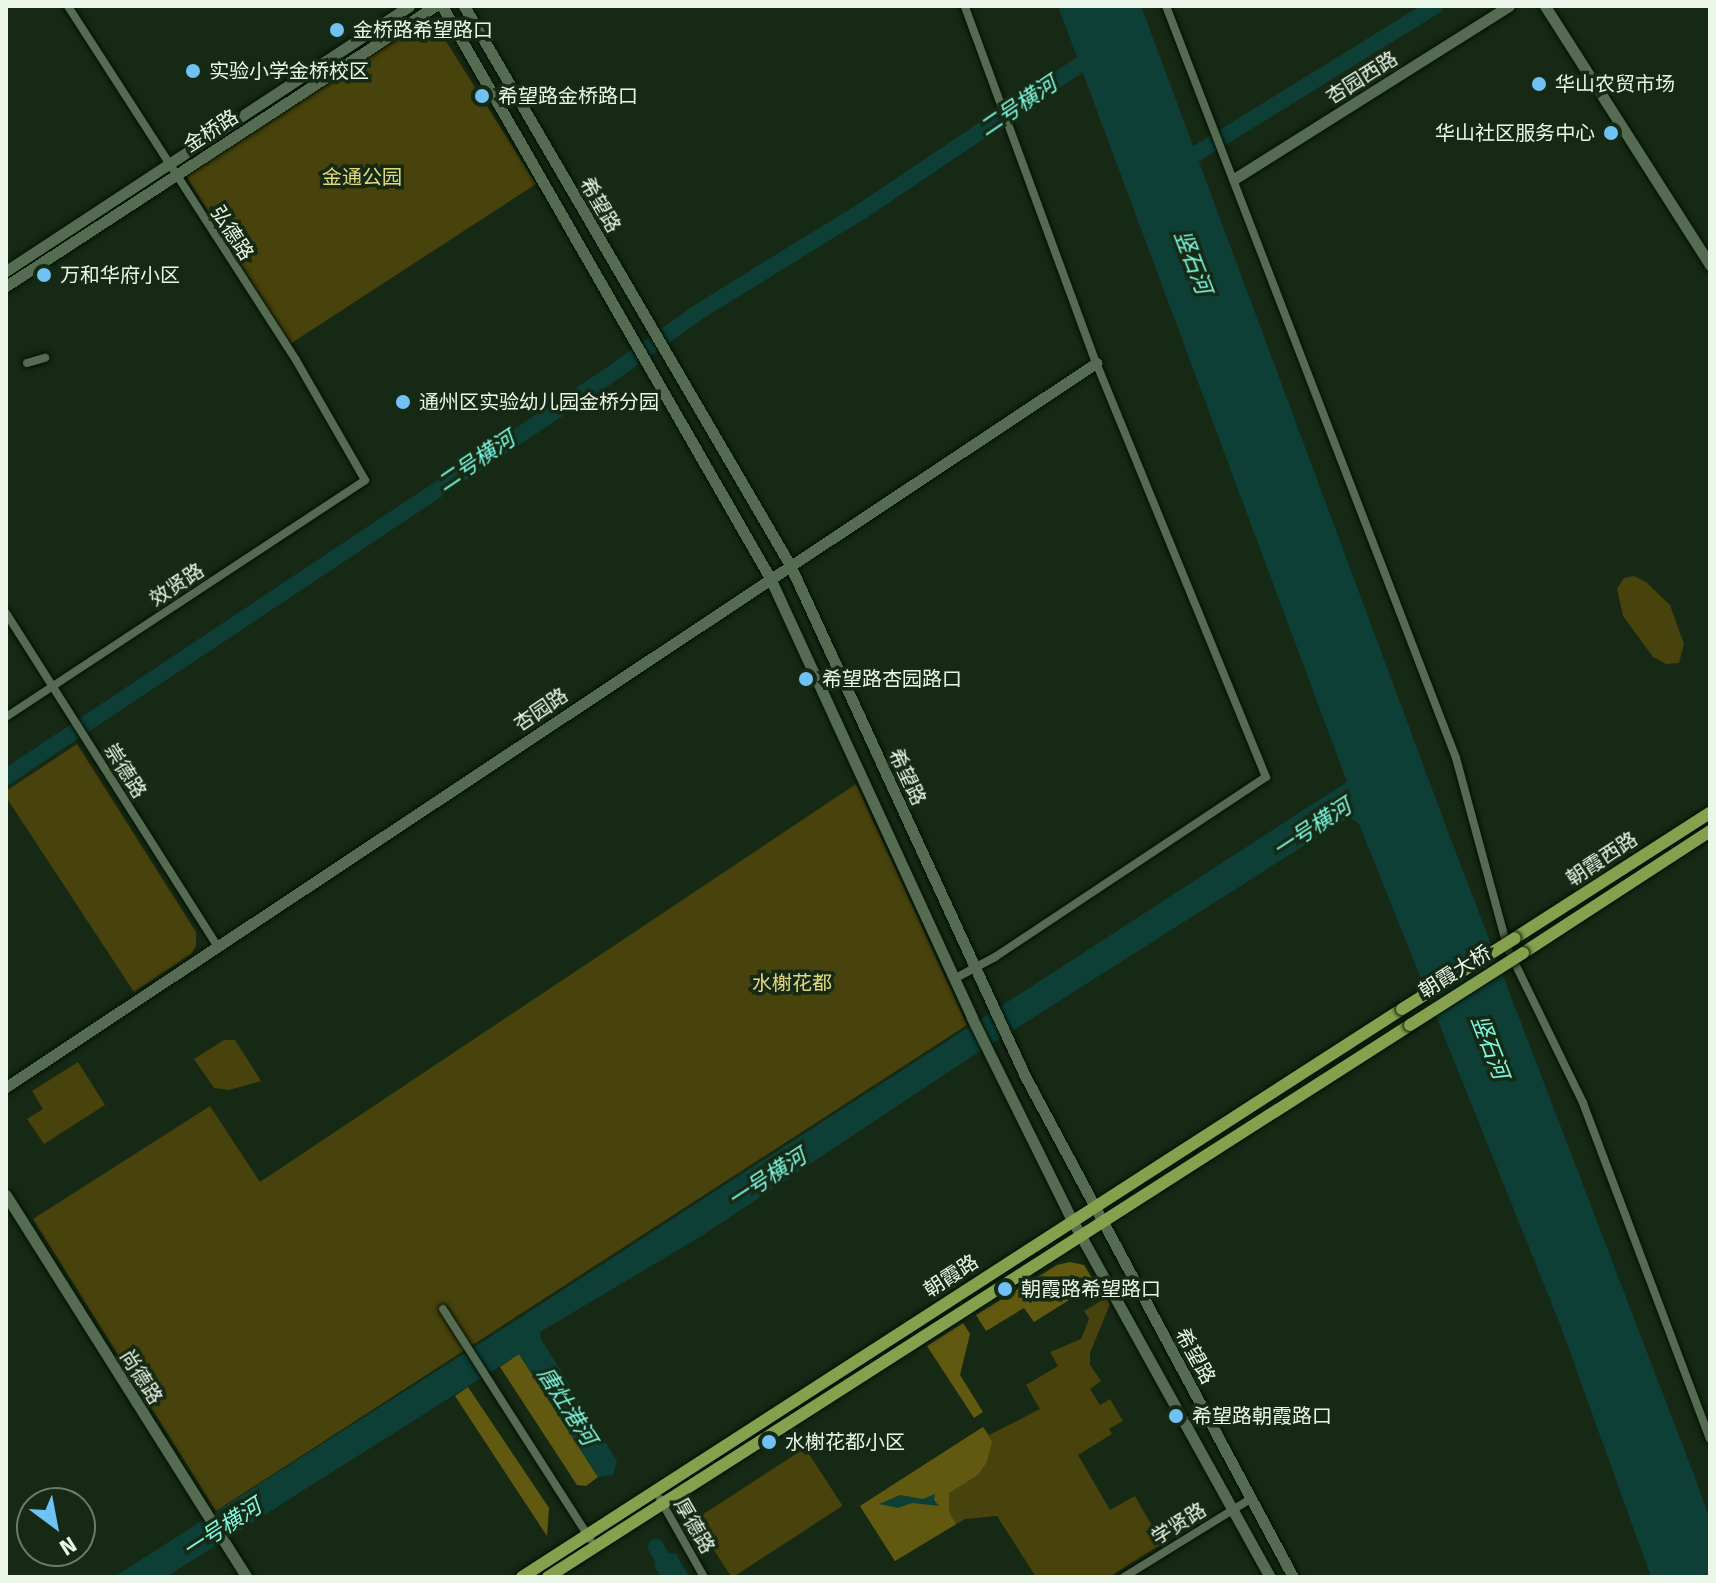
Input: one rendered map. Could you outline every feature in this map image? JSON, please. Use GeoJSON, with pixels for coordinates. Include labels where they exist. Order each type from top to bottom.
{"type":"FeatureCollection","features":[{"type":"Feature","properties":{"kind":"main road","name":"金桥路"},"geometry":{"type":"LineString","coordinates":[[6,271],[409,6]]}},
{"type":"Feature","properties":{"kind":"main road","name":"金桥路"},"geometry":{"type":"LineString","coordinates":[[6,286],[435,6]]}},
{"type":"Feature","properties":{"kind":"main road","name":"希望路"},"geometry":{"type":"LineString","coordinates":[[442,6],[770,578],[987,1050],[1072,1220],[1270,1577]]}},
{"type":"Feature","properties":{"kind":"main road","name":"希望路"},"geometry":{"type":"LineString","coordinates":[[464,6],[790,565],[1025,1076],[1293,1577]]}},
{"type":"Feature","properties":{"kind":"main road","name":"杏园西路"},"geometry":{"type":"LineString","coordinates":[[1234,179],[1509,6]]}},
{"type":"Feature","properties":{"kind":"main road"},"geometry":{"type":"LineString","coordinates":[[1545,6],[1710,265]]}},
{"type":"Feature","properties":{"kind":"main road","name":"杏园路"},"geometry":{"type":"LineString","coordinates":[[6,1087],[1096,363]]}},
{"type":"Feature","properties":{"kind":"main road","name":"朝霞西路"},"geometry":{"type":"LineString","coordinates":[[1515,938],[1710,813]]}},
{"type":"Feature","properties":{"kind":"main road","name":"朝霞西路"},"geometry":{"type":"LineString","coordinates":[[1523,953],[1710,831]]}},
{"type":"Feature","properties":{"kind":"main road","name":"朝霞大桥"},"geometry":{"type":"LineString","coordinates":[[1402,1009],[1515,938]]}},
{"type":"Feature","properties":{"kind":"main road","name":"朝霞大桥"},"geometry":{"type":"LineString","coordinates":[[1410,1025],[1523,953]]}},
{"type":"Feature","properties":{"kind":"main road","name":"朝霞路"},"geometry":{"type":"LineString","coordinates":[[548,1577],[659,1498],[1072,1220],[1402,1009]]}},
{"type":"Feature","properties":{"kind":"main road","name":"朝霞路"},"geometry":{"type":"LineString","coordinates":[[522,1577],[587,1535],[659,1498],[1410,1025]]}},
{"type":"Feature","properties":{"kind":"main road","name":"尚德路"},"geometry":{"type":"LineString","coordinates":[[6,1195],[247,1577]]}},
{"type":"Feature","properties":{"kind":"street","name":"弘德路"},"geometry":{"type":"LineString","coordinates":[[68,6],[296,360],[365,480]]}},
{"type":"Feature","properties":{"kind":"street"},"geometry":{"type":"LineString","coordinates":[[954,979],[976,968],[1266,777],[1096,363],[965,6]]}},
{"type":"Feature","properties":{"kind":"street"},"geometry":{"type":"LineString","coordinates":[[1166,6],[1456,758],[1508,949],[1583,1103],[1710,1439]]}},
{"type":"Feature","properties":{"kind":"street"},"geometry":{"type":"LineString","coordinates":[[27,363],[45,358]]}},
{"type":"Feature","properties":{"kind":"street","name":"效贤路"},"geometry":{"type":"LineString","coordinates":[[6,717],[365,480]]}},
{"type":"Feature","properties":{"kind":"street","name":"崇德路"},"geometry":{"type":"LineString","coordinates":[[6,613],[218,947]]}},
{"type":"Feature","properties":{"kind":"street"},"geometry":{"type":"LineString","coordinates":[[443,1309],[595,1546]]}},
{"type":"Feature","properties":{"kind":"street","name":"厚德路"},"geometry":{"type":"LineString","coordinates":[[659,1498],[704,1577]]}},
{"type":"Feature","properties":{"kind":"street","name":"学贤路"},"geometry":{"type":"LineString","coordinates":[[1124,1577],[1252,1498]]}},
{"type":"Feature","properties":{"kind":"green space","name":"金通公园"},"geometry":{"type":"Polygon","coordinates":[[[412,25],[437,27],[536,184],[290,344],[185,174],[412,25]]]}},
{"type":"Feature","properties":{"kind":"green space"},"geometry":{"type":"Polygon","coordinates":[[[1634,576],[1646,582],[1670,605],[1684,644],[1679,663],[1666,664],[1653,657],[1623,616],[1617,589],[1624,578],[1634,576]]]}},
{"type":"Feature","properties":{"kind":"green space"},"geometry":{"type":"Polygon","coordinates":[[[77,744],[196,932],[196,946],[191,954],[134,992],[6,797],[6,791],[77,744]]]}},
{"type":"Feature","properties":{"kind":"green space","name":"水榭花都"},"geometry":{"type":"Polygon","coordinates":[[[856,784],[967,1025],[216,1511],[33,1219],[210,1106],[260,1182],[856,784]]]}},
{"type":"Feature","properties":{"kind":"green space"},"geometry":{"type":"Polygon","coordinates":[[[224,1040],[235,1040],[261,1081],[229,1090],[214,1088],[194,1059],[224,1040]]]}},
{"type":"Feature","properties":{"kind":"green space"},"geometry":{"type":"Polygon","coordinates":[[[78,1062],[105,1105],[44,1144],[27,1119],[43,1109],[32,1091],[78,1062]]]}},
{"type":"Feature","properties":{"kind":"green space"},"geometry":{"type":"Polygon","coordinates":[[[1106,1298],[1110,1304],[1090,1353],[1090,1365],[1101,1381],[1090,1389],[1100,1405],[1110,1399],[1123,1421],[1109,1429],[1112,1434],[1078,1455],[1110,1510],[1135,1496],[1162,1544],[1109,1577],[1036,1577],[997,1516],[965,1519],[895,1561],[860,1506],[983,1427],[989,1435],[1040,1409],[1026,1385],[1058,1366],[1050,1352],[1081,1339],[1089,1319],[1084,1311],[1106,1298]]]}},
{"type":"Feature","properties":{"kind":"green space"},"geometry":{"type":"Polygon","coordinates":[[[805,1448],[843,1506],[733,1577],[694,1520],[805,1448]]]}},
{"type":"Feature","properties":{"kind":"shaded area"},"geometry":{"type":"Polygon","coordinates":[[[1070,1262],[1084,1265],[1100,1291],[1087,1299],[1082,1292],[1034,1322],[1024,1308],[986,1331],[976,1315],[1057,1265],[1070,1262]]]}},
{"type":"Feature","properties":{"kind":"shaded area"},"geometry":{"type":"Polygon","coordinates":[[[963,1323],[970,1334],[960,1375],[983,1412],[974,1418],[927,1346],[963,1323]]]}},
{"type":"Feature","properties":{"kind":"shaded area"},"geometry":{"type":"Polygon","coordinates":[[[519,1354],[598,1477],[586,1486],[577,1485],[500,1367],[519,1354]]]}},
{"type":"Feature","properties":{"kind":"shaded area"},"geometry":{"type":"Polygon","coordinates":[[[468,1387],[549,1508],[547,1536],[455,1396],[468,1387]]]}},
{"type":"Feature","properties":{"kind":"shaded area"},"geometry":{"type":"Polygon","coordinates":[[[983,1427],[992,1442],[987,1462],[978,1475],[949,1493],[949,1512],[956,1524],[895,1561],[860,1506],[983,1427]]]}},
{"type":"Feature","properties":{"kind":"water"},"geometry":{"type":"Polygon","coordinates":[[[1058,6],[1141,6],[1450,837],[1697,1483],[1710,1520],[1710,1577],[1651,1577],[1561,1327],[1359,824],[1349,817],[971,1057],[700,1237],[540,1332],[541,1339],[617,1461],[613,1475],[598,1477],[519,1354],[166,1577],[114,1577],[1347,782],[1058,6]]]}},
{"type":"Feature","properties":{"kind":"water"},"geometry":{"type":"Polygon","coordinates":[[[935,1494],[934,1500],[939,1506],[912,1503],[898,1508],[879,1504],[900,1495],[923,1499],[935,1494]]]}},
{"type":"Feature","properties":{"kind":"water"},"geometry":{"type":"Polygon","coordinates":[[[659,1553],[676,1554],[689,1577],[661,1577],[654,1565],[659,1553]]]}},
{"type":"Feature","properties":{"kind":"waterway"},"geometry":{"type":"LineString","coordinates":[[1178,165],[1435,6]]}},
{"type":"Feature","properties":{"kind":"waterway","name":"二号横河"},"geometry":{"type":"LineString","coordinates":[[6,777],[607,377],[700,311],[862,211],[1094,55]]}},
{"type":"Feature","properties":{"kind":"waterway","name":"唐灶港河"},"geometry":{"type":"LineString","coordinates":[[656,1547],[673,1577]]}},
{"type":"Feature","properties":{"kind":"place","name":"金桥路希望路口"},"geometry":{"type":"Point","coordinates":[337,30]}},
{"type":"Feature","properties":{"kind":"place","name":"实验小学金桥校区"},"geometry":{"type":"Point","coordinates":[193,71]}},
{"type":"Feature","properties":{"kind":"place","name":"华山农贸市场"},"geometry":{"type":"Point","coordinates":[1539,84]}},
{"type":"Feature","properties":{"kind":"place","name":"希望路金桥路口"},"geometry":{"type":"Point","coordinates":[482,96]}},
{"type":"Feature","properties":{"kind":"place","name":"华山社区服务中心"},"geometry":{"type":"Point","coordinates":[1611,133]}},
{"type":"Feature","properties":{"kind":"place","name":"万和华府小区"},"geometry":{"type":"Point","coordinates":[44,275]}},
{"type":"Feature","properties":{"kind":"place","name":"通州区实验幼儿园金桥分园"},"geometry":{"type":"Point","coordinates":[403,402]}},
{"type":"Feature","properties":{"kind":"place","name":"希望路杏园路口"},"geometry":{"type":"Point","coordinates":[806,679]}},
{"type":"Feature","properties":{"kind":"place","name":"朝霞路希望路口"},"geometry":{"type":"Point","coordinates":[1005,1289]}},
{"type":"Feature","properties":{"kind":"place","name":"希望路朝霞路口"},"geometry":{"type":"Point","coordinates":[1176,1416]}},
{"type":"Feature","properties":{"kind":"place","name":"水榭花都小区"},"geometry":{"type":"Point","coordinates":[769,1442]}},
{"type":"Feature","properties":{"kind":"water label","name":"竖石河"},"geometry":{"type":"Point","coordinates":[1193,262]}},
{"type":"Feature","properties":{"kind":"water label","name":"一号横河"},"geometry":{"type":"Point","coordinates":[1312,828]}},
{"type":"Feature","properties":{"kind":"water label","name":"竖石河"},"geometry":{"type":"Point","coordinates":[1490,1047]}},
{"type":"Feature","properties":{"kind":"water label","name":"一号横河"},"geometry":{"type":"Point","coordinates":[767,1178]}},
{"type":"Feature","properties":{"kind":"water label","name":"一号横河"},"geometry":{"type":"Point","coordinates":[222,1528]}}]}
